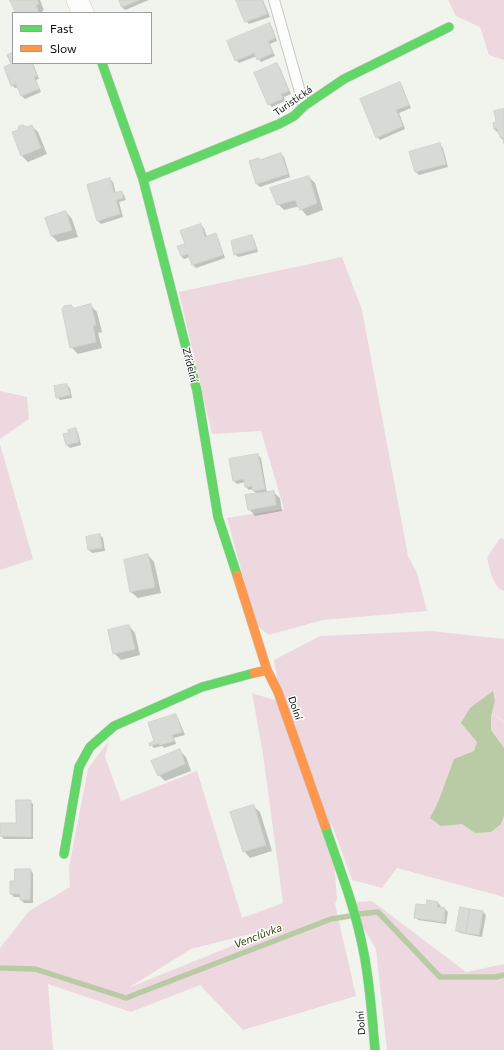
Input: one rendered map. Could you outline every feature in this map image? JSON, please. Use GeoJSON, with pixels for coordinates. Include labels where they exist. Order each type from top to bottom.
{"type":"FeatureCollection","features":[{"type":"Feature","properties":{"kind":"street"},"geometry":{"type":"LineString","coordinates":[[78,0],[83,12]]}},
{"type":"Feature","properties":{"kind":"street","name":"Turistická"},"geometry":{"type":"LineString","coordinates":[[143,179],[280,124],[294,116],[304,106],[344,79],[449,27]]}},
{"type":"Feature","properties":{"kind":"street","name":"Zřídelní"},"geometry":{"type":"LineString","coordinates":[[102,64],[143,179],[197,391],[218,517],[267,670]]}},
{"type":"Feature","properties":{"kind":"street"},"geometry":{"type":"LineString","coordinates":[[64,854],[79,767],[90,747],[105,733],[114,726],[202,687],[267,670]]}},
{"type":"Feature","properties":{"kind":"street","name":"Dolní"},"geometry":{"type":"LineString","coordinates":[[267,670],[278,692],[350,902],[368,977],[374,1050]]}},
{"type":"Feature","properties":{"kind":"lane"},"geometry":{"type":"LineString","coordinates":[[274,0],[304,106]]}},
{"type":"Feature","properties":{"kind":"shaded area"},"geometry":{"type":"Polygon","coordinates":[[[448,0],[504,0],[504,60],[489,55],[480,27],[456,16],[448,0]]]}},
{"type":"Feature","properties":{"kind":"shaded area"},"geometry":{"type":"Polygon","coordinates":[[[342,257],[362,310],[408,556],[417,573],[427,611],[323,620],[268,635],[256,624],[227,518],[284,509],[261,431],[212,434],[179,292],[342,257]]]}},
{"type":"Feature","properties":{"kind":"shaded area"},"geometry":{"type":"Polygon","coordinates":[[[0,391],[27,397],[29,419],[0,439],[0,391]]]}},
{"type":"Feature","properties":{"kind":"shaded area"},"geometry":{"type":"Polygon","coordinates":[[[0,444],[33,559],[0,570],[0,444]]]}},
{"type":"Feature","properties":{"kind":"shaded area"},"geometry":{"type":"Polygon","coordinates":[[[500,538],[504,539],[504,591],[500,589],[494,581],[487,558],[500,538]]]}},
{"type":"Feature","properties":{"kind":"shaded area"},"geometry":{"type":"Polygon","coordinates":[[[431,631],[504,639],[504,722],[490,711],[504,723],[504,897],[397,868],[382,888],[352,880],[331,822],[337,899],[335,904],[356,996],[243,1030],[200,985],[131,1012],[48,984],[53,1050],[0,1050],[0,948],[29,911],[70,887],[69,867],[88,769],[109,741],[105,757],[121,801],[197,771],[242,918],[283,903],[263,754],[252,693],[281,702],[274,660],[320,636],[431,631]],[[274,929],[191,949],[128,988],[274,929]]]}},
{"type":"Feature","properties":{"kind":"shaded area"},"geometry":{"type":"Polygon","coordinates":[[[493,691],[495,701],[491,716],[491,730],[504,748],[504,816],[501,824],[491,832],[475,833],[462,824],[441,826],[430,818],[439,800],[454,759],[474,751],[477,742],[461,723],[470,708],[493,691]]]}},
{"type":"Feature","properties":{"kind":"shaded area"},"geometry":{"type":"Polygon","coordinates":[[[372,901],[466,972],[504,964],[504,1050],[387,1050],[376,949],[361,924],[356,902],[372,901]]]}},
{"type":"Feature","properties":{"kind":"building"},"geometry":{"type":"Polygon","coordinates":[[[10,0],[37,0],[39,4],[36,5],[39,12],[16,12],[10,0]]]}},
{"type":"Feature","properties":{"kind":"building"},"geometry":{"type":"Polygon","coordinates":[[[119,0],[139,0],[122,7],[119,0]]]}},
{"type":"Feature","properties":{"kind":"building"},"geometry":{"type":"Polygon","coordinates":[[[236,0],[262,0],[267,14],[245,22],[236,0]]]}},
{"type":"Feature","properties":{"kind":"building"},"geometry":{"type":"Polygon","coordinates":[[[270,23],[275,38],[268,41],[273,53],[257,60],[254,53],[235,61],[227,41],[270,23]]]}},
{"type":"Feature","properties":{"kind":"building"},"geometry":{"type":"Polygon","coordinates":[[[12,53],[12,64],[32,64],[37,76],[34,77],[39,89],[21,96],[16,84],[11,86],[4,67],[11,64],[7,55],[12,53]]]}},
{"type":"Feature","properties":{"kind":"building"},"geometry":{"type":"Polygon","coordinates":[[[277,63],[289,91],[281,94],[282,99],[268,105],[254,73],[277,63]]]}},
{"type":"Feature","properties":{"kind":"building"},"geometry":{"type":"Polygon","coordinates":[[[400,82],[409,105],[396,110],[403,126],[376,138],[360,99],[400,82]]]}},
{"type":"Feature","properties":{"kind":"building"},"geometry":{"type":"Polygon","coordinates":[[[504,109],[504,144],[503,137],[500,137],[497,128],[494,129],[493,123],[496,122],[494,111],[504,109]]]}},
{"type":"Feature","properties":{"kind":"building"},"geometry":{"type":"Polygon","coordinates":[[[23,125],[27,127],[32,125],[41,148],[21,156],[12,132],[18,130],[19,126],[23,125]]]}},
{"type":"Feature","properties":{"kind":"building"},"geometry":{"type":"Polygon","coordinates":[[[440,143],[446,164],[415,172],[409,152],[440,143]]]}},
{"type":"Feature","properties":{"kind":"building"},"geometry":{"type":"Polygon","coordinates":[[[281,153],[288,174],[256,184],[249,161],[259,158],[259,160],[281,153]]]}},
{"type":"Feature","properties":{"kind":"building"},"geometry":{"type":"Polygon","coordinates":[[[309,176],[317,203],[300,210],[295,200],[277,205],[270,188],[309,176]]]}},
{"type":"Feature","properties":{"kind":"building"},"geometry":{"type":"Polygon","coordinates":[[[110,178],[114,193],[122,191],[123,198],[116,200],[120,214],[97,221],[87,185],[110,178]]]}},
{"type":"Feature","properties":{"kind":"building"},"geometry":{"type":"Polygon","coordinates":[[[66,211],[72,230],[51,236],[45,218],[66,211]]]}},
{"type":"Feature","properties":{"kind":"building"},"geometry":{"type":"Polygon","coordinates":[[[201,224],[205,237],[216,233],[223,255],[192,265],[188,254],[181,256],[177,246],[185,244],[180,231],[201,224]]]}},
{"type":"Feature","properties":{"kind":"building"},"geometry":{"type":"Polygon","coordinates":[[[252,235],[256,249],[234,255],[231,241],[252,235]]]}},
{"type":"Feature","properties":{"kind":"building"},"geometry":{"type":"Polygon","coordinates":[[[91,304],[96,325],[93,326],[96,342],[70,348],[62,309],[64,306],[71,305],[74,308],[91,304]]]}},
{"type":"Feature","properties":{"kind":"building"},"geometry":{"type":"Polygon","coordinates":[[[67,384],[70,395],[56,398],[54,386],[67,384]]]}},
{"type":"Feature","properties":{"kind":"building"},"geometry":{"type":"Polygon","coordinates":[[[76,428],[79,442],[66,445],[63,434],[69,433],[68,430],[76,428]]]}},
{"type":"Feature","properties":{"kind":"building"},"geometry":{"type":"Polygon","coordinates":[[[258,454],[265,489],[253,491],[252,486],[245,487],[244,479],[233,481],[229,459],[258,454]]]}},
{"type":"Feature","properties":{"kind":"building"},"geometry":{"type":"Polygon","coordinates":[[[274,491],[276,505],[248,510],[245,495],[274,491]]]}},
{"type":"Feature","properties":{"kind":"building"},"geometry":{"type":"Polygon","coordinates":[[[100,534],[102,548],[88,550],[86,537],[100,534]]]}},
{"type":"Feature","properties":{"kind":"building"},"geometry":{"type":"Polygon","coordinates":[[[148,554],[155,587],[130,592],[124,560],[148,554]]]}},
{"type":"Feature","properties":{"kind":"building"},"geometry":{"type":"Polygon","coordinates":[[[129,625],[135,649],[113,654],[108,630],[129,625]]]}},
{"type":"Feature","properties":{"kind":"building"},"geometry":{"type":"Polygon","coordinates":[[[176,714],[182,732],[172,735],[174,741],[150,746],[149,743],[154,741],[148,723],[176,714]]]}},
{"type":"Feature","properties":{"kind":"building"},"geometry":{"type":"Polygon","coordinates":[[[180,749],[185,764],[158,776],[151,761],[180,749]]]}},
{"type":"Feature","properties":{"kind":"building"},"geometry":{"type":"Polygon","coordinates":[[[16,800],[31,800],[31,837],[0,836],[0,823],[16,823],[16,800]]]}},
{"type":"Feature","properties":{"kind":"building"},"geometry":{"type":"Polygon","coordinates":[[[254,805],[266,845],[243,852],[230,812],[254,805]]]}},
{"type":"Feature","properties":{"kind":"building"},"geometry":{"type":"Polygon","coordinates":[[[15,869],[31,869],[30,900],[20,900],[20,894],[10,894],[10,881],[14,881],[15,869]]]}},
{"type":"Feature","properties":{"kind":"building"},"geometry":{"type":"Polygon","coordinates":[[[427,900],[438,902],[437,907],[445,908],[444,922],[414,918],[416,904],[426,905],[427,900]]]}},
{"type":"Feature","properties":{"kind":"building"},"geometry":{"type":"Polygon","coordinates":[[[460,907],[470,909],[466,933],[456,931],[460,907]]]}},
{"type":"Feature","properties":{"kind":"building"},"geometry":{"type":"Polygon","coordinates":[[[470,909],[483,911],[479,935],[466,933],[470,909]]]}},
{"type":"Feature","properties":{"kind":"waterway","name":"Venclůvka"},"geometry":{"type":"LineString","coordinates":[[359,914],[378,912],[440,977],[496,977],[504,975]]}},
{"type":"Feature","properties":{"kind":"waterway","name":"Venclůvka"},"geometry":{"type":"LineString","coordinates":[[0,968],[35,969],[126,998],[331,919],[350,916]]}},
{"type":"Feature","properties":{"kind":"traffic: fast"},"geometry":{"type":"LineString","coordinates":[[143,179],[279,124],[294,116],[304,106],[344,79],[449,27]]}},
{"type":"Feature","properties":{"kind":"traffic: fast"},"geometry":{"type":"LineString","coordinates":[[102,64],[143,179],[197,391],[218,517],[237,575]]}},
{"type":"Feature","properties":{"kind":"traffic: fast"},"geometry":{"type":"LineString","coordinates":[[64,854],[79,767],[90,747],[114,726],[202,687],[254,673]]}},
{"type":"Feature","properties":{"kind":"traffic: fast"},"geometry":{"type":"LineString","coordinates":[[325,826],[360,933],[369,986],[375,1050]]}},
{"type":"Feature","properties":{"kind":"traffic: slow"},"geometry":{"type":"LineString","coordinates":[[237,575],[267,670]]}},
{"type":"Feature","properties":{"kind":"traffic: slow"},"geometry":{"type":"LineString","coordinates":[[254,673],[267,670],[278,692],[325,826]]}}]}
